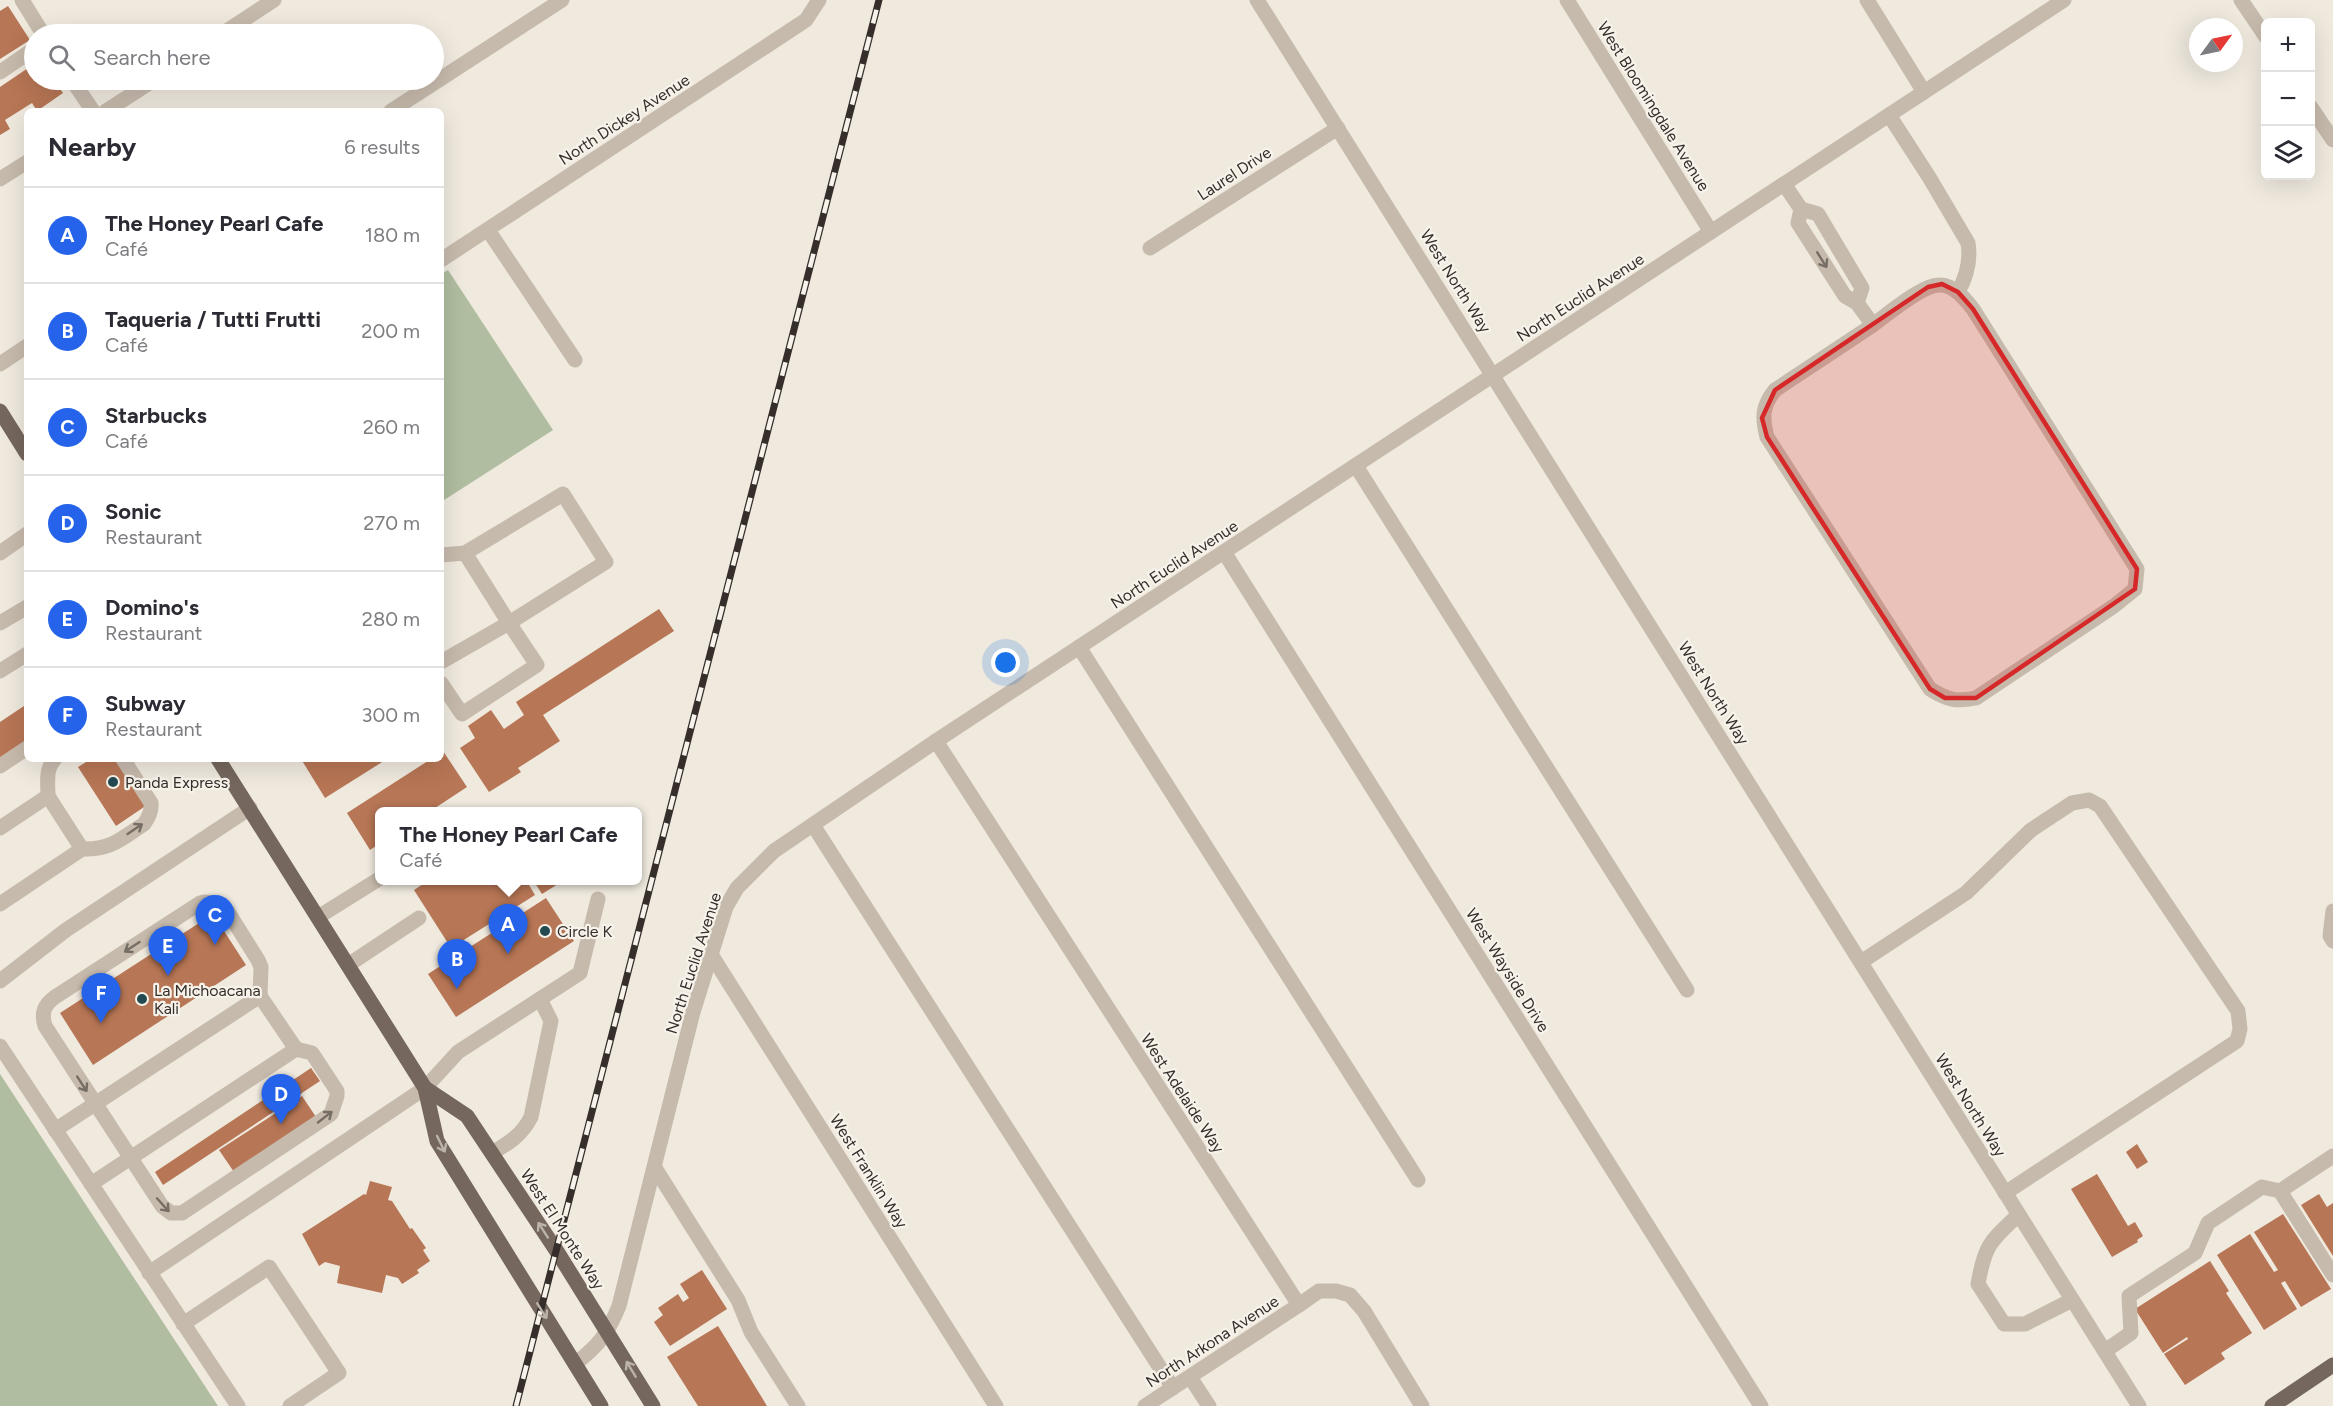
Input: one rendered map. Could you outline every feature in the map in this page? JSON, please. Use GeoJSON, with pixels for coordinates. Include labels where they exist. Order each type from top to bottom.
{"type":"FeatureCollection","features":[{"type":"Feature","properties":{"kind":"main road"},"geometry":{"type":"LineString","coordinates":[[0,411],[24,449]]}},
{"type":"Feature","properties":{"kind":"main road","name":"West El Monte Way"},"geometry":{"type":"LineString","coordinates":[[220,762],[425,1088],[437,1141],[601,1406]]}},
{"type":"Feature","properties":{"kind":"main road","name":"West El Monte Way"},"geometry":{"type":"LineString","coordinates":[[425,1088],[467,1116],[608,1332],[653,1406]]}},
{"type":"Feature","properties":{"kind":"main road"},"geometry":{"type":"LineString","coordinates":[[2272,1406],[2333,1365]]}},
{"type":"Feature","properties":{"kind":"street"},"geometry":{"type":"LineString","coordinates":[[22,0],[37,24]]}},
{"type":"Feature","properties":{"kind":"street"},"geometry":{"type":"LineString","coordinates":[[237,24],[274,0]]}},
{"type":"Feature","properties":{"kind":"street"},"geometry":{"type":"LineString","coordinates":[[444,76],[562,0]]}},
{"type":"Feature","properties":{"kind":"street","name":"North Dickey Avenue"},"geometry":{"type":"LineString","coordinates":[[444,258],[806,21],[819,0]]}},
{"type":"Feature","properties":{"kind":"street","name":"West North Way"},"geometry":{"type":"LineString","coordinates":[[1257,0],[2139,1406]]}},
{"type":"Feature","properties":{"kind":"street","name":"West Bloomingdale Avenue"},"geometry":{"type":"LineString","coordinates":[[1567,0],[1711,232]]}},
{"type":"Feature","properties":{"kind":"street"},"geometry":{"type":"LineString","coordinates":[[1867,0],[1924,92]]}},
{"type":"Feature","properties":{"kind":"street","name":"North Euclid Avenue"},"geometry":{"type":"LineString","coordinates":[[575,1364],[608,1332],[619,1306],[693,1012],[726,907],[737,888],[774,851],[936,741],[2064,0]]}},
{"type":"Feature","properties":{"kind":"street"},"geometry":{"type":"LineString","coordinates":[[2241,0],[2261,31]]}},
{"type":"Feature","properties":{"kind":"street"},"geometry":{"type":"LineString","coordinates":[[0,72],[24,56]]}},
{"type":"Feature","properties":{"kind":"street"},"geometry":{"type":"LineString","coordinates":[[79,90],[91,108]]}},
{"type":"Feature","properties":{"kind":"street"},"geometry":{"type":"LineString","coordinates":[[111,108],[139,90]]}},
{"type":"Feature","properties":{"kind":"street"},"geometry":{"type":"LineString","coordinates":[[395,108],[423,90]]}},
{"type":"Feature","properties":{"kind":"street"},"geometry":{"type":"LineString","coordinates":[[2315,113],[2333,140]]}},
{"type":"Feature","properties":{"kind":"street"},"geometry":{"type":"LineString","coordinates":[[1889,115],[1947,205],[1968,243],[1970,254],[1967,277],[1958,292]]}},
{"type":"Feature","properties":{"kind":"street","name":"Laurel Drive"},"geometry":{"type":"LineString","coordinates":[[1150,248],[1338,128]]}},
{"type":"Feature","properties":{"kind":"street"},"geometry":{"type":"LineString","coordinates":[[0,179],[24,164]]}},
{"type":"Feature","properties":{"kind":"street"},"geometry":{"type":"LineString","coordinates":[[1784,184],[1801,209],[1798,223],[1845,296],[1857,303],[1873,324]]}},
{"type":"Feature","properties":{"kind":"street"},"geometry":{"type":"LineString","coordinates":[[488,230],[574,360]]}},
{"type":"Feature","properties":{"kind":"street"},"geometry":{"type":"LineString","coordinates":[[1942,284],[1958,292],[1973,309],[2137,569],[2135,589],[2114,606],[1976,698],[1960,701],[1945,698],[1930,689],[1767,437],[1762,418],[1767,400],[1775,390],[1873,324],[1928,287],[1942,284]]}},
{"type":"Feature","properties":{"kind":"street"},"geometry":{"type":"LineString","coordinates":[[0,364],[24,348]]}},
{"type":"Feature","properties":{"kind":"street"},"geometry":{"type":"LineString","coordinates":[[1356,466],[1687,990]]}},
{"type":"Feature","properties":{"kind":"street"},"geometry":{"type":"LineString","coordinates":[[444,555],[465,553],[563,494],[606,562],[509,623],[444,660]]}},
{"type":"Feature","properties":{"kind":"street"},"geometry":{"type":"LineString","coordinates":[[0,553],[24,536]]}},
{"type":"Feature","properties":{"kind":"street","name":"West Wayside Drive"},"geometry":{"type":"LineString","coordinates":[[1224,552],[1761,1406]]}},
{"type":"Feature","properties":{"kind":"street"},"geometry":{"type":"LineString","coordinates":[[444,687],[462,714],[537,665],[465,553]]}},
{"type":"Feature","properties":{"kind":"street"},"geometry":{"type":"LineString","coordinates":[[0,623],[24,609]]}},
{"type":"Feature","properties":{"kind":"street"},"geometry":{"type":"LineString","coordinates":[[1079,647],[1418,1180]]}},
{"type":"Feature","properties":{"kind":"street"},"geometry":{"type":"LineString","coordinates":[[0,671],[24,656]]}},
{"type":"Feature","properties":{"kind":"street","name":"West Adelaide Way"},"geometry":{"type":"LineString","coordinates":[[936,741],[1299,1305]]}},
{"type":"Feature","properties":{"kind":"street"},"geometry":{"type":"LineString","coordinates":[[0,766],[24,750]]}},
{"type":"Feature","properties":{"kind":"street"},"geometry":{"type":"LineString","coordinates":[[53,762],[48,771],[48,796],[82,849]]}},
{"type":"Feature","properties":{"kind":"street"},"geometry":{"type":"LineString","coordinates":[[0,903],[82,849],[99,850],[111,846],[144,824],[152,809],[151,803],[125,762]]}},
{"type":"Feature","properties":{"kind":"street"},"geometry":{"type":"LineString","coordinates":[[0,828],[48,796]]}},
{"type":"Feature","properties":{"kind":"street"},"geometry":{"type":"LineString","coordinates":[[1861,962],[1966,893],[2031,830],[2072,803],[2089,800],[2100,806],[2238,1011],[2240,1029],[2237,1041],[2005,1193]]}},
{"type":"Feature","properties":{"kind":"street"},"geometry":{"type":"LineString","coordinates":[[0,981],[85,917],[250,808]]}},
{"type":"Feature","properties":{"kind":"street"},"geometry":{"type":"LineString","coordinates":[[813,825],[1173,1388]]}},
{"type":"Feature","properties":{"kind":"street"},"geometry":{"type":"LineString","coordinates":[[318,917],[375,881]]}},
{"type":"Feature","properties":{"kind":"street"},"geometry":{"type":"LineString","coordinates":[[149,1273],[425,1088],[458,1052],[580,973],[598,899]]}},
{"type":"Feature","properties":{"kind":"street"},"geometry":{"type":"LineString","coordinates":[[206,901],[228,912],[258,960],[261,967],[260,996],[296,1049],[312,1053],[318,1060],[337,1091],[334,1109],[331,1114],[182,1213],[171,1213],[166,1210],[129,1158],[45,1026],[42,1014],[44,1008],[55,997],[206,901]]}},
{"type":"Feature","properties":{"kind":"street"},"geometry":{"type":"LineString","coordinates":[[2333,911],[2330,936],[2333,941]]}},
{"type":"Feature","properties":{"kind":"street"},"geometry":{"type":"LineString","coordinates":[[348,965],[419,918]]}},
{"type":"Feature","properties":{"kind":"street","name":"West Franklin Way"},"geometry":{"type":"LineString","coordinates":[[712,956],[996,1406]]}},
{"type":"Feature","properties":{"kind":"street"},"geometry":{"type":"LineString","coordinates":[[55,1130],[260,996]]}},
{"type":"Feature","properties":{"kind":"street"},"geometry":{"type":"LineString","coordinates":[[492,1153],[516,1138],[531,1118],[551,1021],[540,999]]}},
{"type":"Feature","properties":{"kind":"street"},"geometry":{"type":"LineString","coordinates":[[0,1046],[238,1406]]}},
{"type":"Feature","properties":{"kind":"street"},"geometry":{"type":"LineString","coordinates":[[91,1184],[296,1049]]}},
{"type":"Feature","properties":{"kind":"street"},"geometry":{"type":"LineString","coordinates":[[2280,1191],[2333,1156]]}},
{"type":"Feature","properties":{"kind":"street"},"geometry":{"type":"LineString","coordinates":[[655,1168],[738,1300],[751,1332],[798,1406]]}},
{"type":"Feature","properties":{"kind":"street"},"geometry":{"type":"LineString","coordinates":[[2105,1351],[2131,1333],[2129,1296],[2195,1253],[2208,1223],[2262,1187],[2280,1191],[2333,1275]]}},
{"type":"Feature","properties":{"kind":"street"},"geometry":{"type":"LineString","coordinates":[[2018,1215],[1989,1244],[1982,1258],[1978,1284],[2004,1324],[2025,1324],[2072,1300]]}},
{"type":"Feature","properties":{"kind":"street"},"geometry":{"type":"LineString","coordinates":[[183,1324],[269,1267],[339,1373],[290,1406]]}},
{"type":"Feature","properties":{"kind":"street"},"geometry":{"type":"LineString","coordinates":[[1299,1305],[1319,1291],[1336,1291],[1350,1295],[1364,1311],[1422,1406]]}},
{"type":"Feature","properties":{"kind":"street","name":"North Arkona Avenue"},"geometry":{"type":"LineString","coordinates":[[1145,1406],[1299,1305]]}},
{"type":"Feature","properties":{"kind":"street"},"geometry":{"type":"LineString","coordinates":[[1190,1377],[1209,1406]]}},
{"type":"Feature","properties":{"kind":"highlighted area"},"geometry":{"type":"Polygon","coordinates":[[[1942,284],[1958,292],[1973,309],[2137,569],[2135,589],[1976,698],[1945,698],[1930,689],[1767,437],[1762,418],[1775,390],[1928,287],[1942,284]]]}},
{"type":"Feature","properties":{"kind":"green space"},"geometry":{"type":"Polygon","coordinates":[[[448,270],[553,430],[444,500],[444,272],[448,270]]]}},
{"type":"Feature","properties":{"kind":"green space"},"geometry":{"type":"Polygon","coordinates":[[[0,1074],[218,1406],[0,1406],[0,1074]]]}},
{"type":"Feature","properties":{"kind":"building"},"geometry":{"type":"Polygon","coordinates":[[[8,6],[24,31],[24,44],[0,59],[0,11],[8,6]]]}},
{"type":"Feature","properties":{"kind":"building"},"geometry":{"type":"Polygon","coordinates":[[[24,71],[24,90],[61,90],[63,93],[41,108],[35,108],[32,103],[5,120],[10,129],[0,135],[0,87],[24,71]]]}},
{"type":"Feature","properties":{"kind":"building"},"geometry":{"type":"Polygon","coordinates":[[[659,609],[674,631],[543,715],[560,741],[518,768],[521,772],[489,792],[460,748],[475,738],[468,726],[491,710],[504,729],[524,715],[516,702],[659,609]]]}},
{"type":"Feature","properties":{"kind":"building"},"geometry":{"type":"Polygon","coordinates":[[[24,706],[24,746],[0,760],[0,722],[24,706]]]}},
{"type":"Feature","properties":{"kind":"building"},"geometry":{"type":"Polygon","coordinates":[[[444,752],[467,787],[437,807],[375,807],[375,847],[370,850],[347,813],[426,762],[444,762],[444,752]]]}},
{"type":"Feature","properties":{"kind":"building"},"geometry":{"type":"Polygon","coordinates":[[[86,762],[119,762],[147,805],[116,826],[78,767],[86,762]]]}},
{"type":"Feature","properties":{"kind":"building"},"geometry":{"type":"Polygon","coordinates":[[[303,762],[382,762],[325,798],[303,762]]]}},
{"type":"Feature","properties":{"kind":"building"},"geometry":{"type":"Polygon","coordinates":[[[422,885],[529,885],[535,895],[451,948],[414,890],[422,885]]]}},
{"type":"Feature","properties":{"kind":"building"},"geometry":{"type":"Polygon","coordinates":[[[536,885],[556,885],[542,894],[536,885]]]}},
{"type":"Feature","properties":{"kind":"building"},"geometry":{"type":"Polygon","coordinates":[[[546,898],[574,941],[456,1017],[428,974],[546,898]]]}},
{"type":"Feature","properties":{"kind":"building"},"geometry":{"type":"Polygon","coordinates":[[[213,914],[246,965],[93,1065],[60,1013],[213,914]]]}},
{"type":"Feature","properties":{"kind":"building"},"geometry":{"type":"Polygon","coordinates":[[[311,1068],[320,1081],[163,1185],[155,1172],[311,1068]]]}},
{"type":"Feature","properties":{"kind":"building"},"geometry":{"type":"Polygon","coordinates":[[[302,1096],[316,1117],[234,1172],[219,1150],[302,1096]]]}},
{"type":"Feature","properties":{"kind":"building"},"geometry":{"type":"Polygon","coordinates":[[[2137,1144],[2148,1162],[2137,1169],[2126,1152],[2137,1144]]]}},
{"type":"Feature","properties":{"kind":"building"},"geometry":{"type":"Polygon","coordinates":[[[2097,1174],[2128,1226],[2135,1222],[2143,1236],[2137,1240],[2138,1242],[2112,1257],[2071,1189],[2097,1174]]]}},
{"type":"Feature","properties":{"kind":"building"},"geometry":{"type":"Polygon","coordinates":[[[370,1181],[392,1187],[388,1200],[392,1201],[410,1229],[412,1228],[426,1248],[423,1250],[430,1261],[417,1270],[419,1273],[402,1284],[398,1278],[386,1275],[382,1293],[337,1283],[340,1266],[325,1262],[319,1266],[302,1234],[364,1194],[366,1195],[370,1181]]]}},
{"type":"Feature","properties":{"kind":"building"},"geometry":{"type":"Polygon","coordinates":[[[2319,1194],[2327,1207],[2333,1203],[2333,1256],[2301,1205],[2319,1194]]]}},
{"type":"Feature","properties":{"kind":"building"},"geometry":{"type":"Polygon","coordinates":[[[2283,1214],[2331,1289],[2301,1307],[2285,1281],[2281,1283],[2297,1309],[2264,1330],[2217,1255],[2250,1234],[2274,1272],[2278,1270],[2254,1232],[2283,1214]]]}},
{"type":"Feature","properties":{"kind":"building"},"geometry":{"type":"Polygon","coordinates":[[[2210,1261],[2229,1291],[2226,1293],[2252,1333],[2221,1353],[2225,1359],[2185,1385],[2164,1354],[2188,1339],[2187,1337],[2163,1353],[2135,1309],[2210,1261]]]}},
{"type":"Feature","properties":{"kind":"building"},"geometry":{"type":"Polygon","coordinates":[[[702,1270],[727,1309],[670,1346],[654,1322],[663,1315],[658,1308],[678,1294],[683,1302],[689,1298],[680,1284],[702,1270]]]}},
{"type":"Feature","properties":{"kind":"building"},"geometry":{"type":"Polygon","coordinates":[[[718,1326],[767,1406],[698,1406],[667,1357],[718,1326]]]}},
{"type":"Feature","properties":{"kind":"railway"},"geometry":{"type":"LineString","coordinates":[[516,1406],[879,0]]}},
{"type":"Feature","properties":{"kind":"place","name":"Panda Express"},"geometry":{"type":"Point","coordinates":[113,782]}},
{"type":"Feature","properties":{"kind":"place","name":"Circle K"},"geometry":{"type":"Point","coordinates":[545,931]}},
{"type":"Feature","properties":{"kind":"place","name":"Starbucks"},"geometry":{"type":"Point","coordinates":[215,945]}},
{"type":"Feature","properties":{"kind":"place","name":"The Honey Pearl Cafe"},"geometry":{"type":"Point","coordinates":[508,954]}},
{"type":"Feature","properties":{"kind":"place","name":"Domino's"},"geometry":{"type":"Point","coordinates":[168,976]}},
{"type":"Feature","properties":{"kind":"place","name":"Taqueria / Tutti Frutti"},"geometry":{"type":"Point","coordinates":[457,989]}},
{"type":"Feature","properties":{"kind":"place","name":"La Michoacana Kali"},"geometry":{"type":"Point","coordinates":[142,999]}},
{"type":"Feature","properties":{"kind":"place","name":"Subway"},"geometry":{"type":"Point","coordinates":[101,1023]}},
{"type":"Feature","properties":{"kind":"place","name":"Sonic"},"geometry":{"type":"Point","coordinates":[281,1124]}}]}
